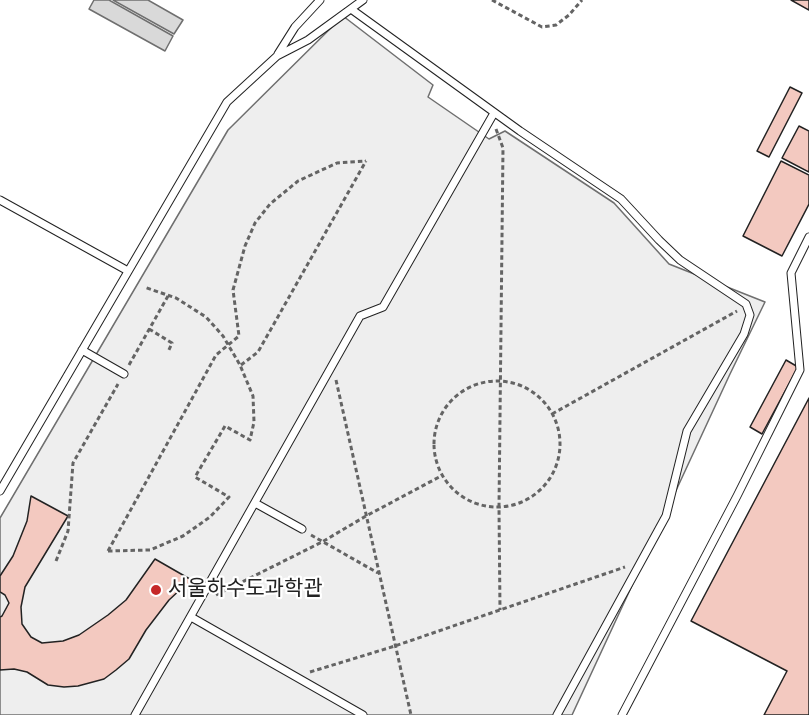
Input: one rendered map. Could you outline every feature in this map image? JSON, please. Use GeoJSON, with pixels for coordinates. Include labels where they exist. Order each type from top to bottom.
{"type":"FeatureCollection","features":[{"type":"Feature","properties":{"kind":"lane"},"geometry":{"type":"LineString","coordinates":[[277,56],[295,27],[320,0]]}},
{"type":"Feature","properties":{"kind":"lane"},"geometry":{"type":"LineString","coordinates":[[0,491],[227,102],[277,56],[308,40],[363,0]]}},
{"type":"Feature","properties":{"kind":"lane"},"geometry":{"type":"LineString","coordinates":[[351,9],[494,113],[621,199],[680,260],[746,304],[750,315],[744,334],[687,431],[666,516],[557,715]]}},
{"type":"Feature","properties":{"kind":"lane"},"geometry":{"type":"LineString","coordinates":[[135,715],[360,316],[383,307],[494,113]]}},
{"type":"Feature","properties":{"kind":"lane"},"geometry":{"type":"LineString","coordinates":[[0,200],[128,271]]}},
{"type":"Feature","properties":{"kind":"lane"},"geometry":{"type":"LineString","coordinates":[[622,715],[800,370],[791,273],[809,237]]}},
{"type":"Feature","properties":{"kind":"lane"},"geometry":{"type":"LineString","coordinates":[[82,350],[124,374]]}},
{"type":"Feature","properties":{"kind":"lane"},"geometry":{"type":"LineString","coordinates":[[255,503],[302,529]]}},
{"type":"Feature","properties":{"kind":"lane"},"geometry":{"type":"LineString","coordinates":[[191,617],[363,715]]}},
{"type":"Feature","properties":{"kind":"path"},"geometry":{"type":"LineString","coordinates":[[492,0],[542,27],[556,25],[569,15],[582,0]]}},
{"type":"Feature","properties":{"kind":"path"},"geometry":{"type":"LineString","coordinates":[[494,113],[497,133],[503,148],[500,610]]}},
{"type":"Feature","properties":{"kind":"path"},"geometry":{"type":"LineString","coordinates":[[144,287],[176,298],[206,317],[223,336],[228,344],[240,365],[253,396],[254,422],[250,440],[225,426],[195,477],[229,497],[210,517],[183,536],[150,550],[108,551],[216,355],[228,344],[239,336],[233,290],[244,246],[255,223],[270,204],[298,181],[337,163],[366,160],[258,352],[240,365]]}},
{"type":"Feature","properties":{"kind":"path"},"geometry":{"type":"LineString","coordinates":[[56,561],[68,531],[73,463],[168,296]]}},
{"type":"Feature","properties":{"kind":"path"},"geometry":{"type":"LineString","coordinates":[[552,414],[747,307]]}},
{"type":"Feature","properties":{"kind":"path"},"geometry":{"type":"LineString","coordinates":[[149,329],[172,343],[168,352]]}},
{"type":"Feature","properties":{"kind":"path"},"geometry":{"type":"LineString","coordinates":[[332,364],[411,715]]}},
{"type":"Feature","properties":{"kind":"path"},"geometry":{"type":"LineString","coordinates":[[500,381],[521,385],[539,397],[552,414],[559,434],[559,455],[552,475],[538,492],[520,503],[499,507],[478,504],[460,495],[446,481],[436,463],[433,443],[437,423],[447,405],[461,391],[480,382],[500,381]]}},
{"type":"Feature","properties":{"kind":"path"},"geometry":{"type":"LineString","coordinates":[[198,604],[322,542],[443,475]]}},
{"type":"Feature","properties":{"kind":"path"},"geometry":{"type":"LineString","coordinates":[[302,529],[379,573]]}},
{"type":"Feature","properties":{"kind":"path"},"geometry":{"type":"LineString","coordinates":[[296,676],[395,646],[641,561]]}},
{"type":"Feature","properties":{"kind":"shaded area"},"geometry":{"type":"Polygon","coordinates":[[[94,0],[109,0],[173,36],[165,51],[89,9],[94,0]]]}},
{"type":"Feature","properties":{"kind":"shaded area"},"geometry":{"type":"Polygon","coordinates":[[[113,0],[148,0],[183,20],[174,34],[113,0]]]}},
{"type":"Feature","properties":{"kind":"shaded area"},"geometry":{"type":"Polygon","coordinates":[[[343,16],[433,85],[428,97],[489,139],[505,131],[614,203],[669,264],[765,302],[572,715],[0,715],[0,518],[228,130],[343,16]]]}},
{"type":"Feature","properties":{"kind":"building"},"geometry":{"type":"Polygon","coordinates":[[[791,0],[809,0],[809,10],[791,0]]]}},
{"type":"Feature","properties":{"kind":"building"},"geometry":{"type":"Polygon","coordinates":[[[790,87],[802,93],[769,157],[757,151],[790,87]]]}},
{"type":"Feature","properties":{"kind":"building"},"geometry":{"type":"Polygon","coordinates":[[[799,126],[809,131],[809,172],[782,158],[799,126]]]}},
{"type":"Feature","properties":{"kind":"building"},"geometry":{"type":"Polygon","coordinates":[[[781,161],[809,175],[809,204],[782,256],[743,236],[781,161]]]}},
{"type":"Feature","properties":{"kind":"building"},"geometry":{"type":"Polygon","coordinates":[[[786,360],[798,367],[762,434],[750,427],[786,360]]]}},
{"type":"Feature","properties":{"kind":"building"},"geometry":{"type":"Polygon","coordinates":[[[809,398],[809,715],[764,715],[787,671],[691,621],[809,398]]]}},
{"type":"Feature","properties":{"kind":"building","name":"서울하수도과학관"},"geometry":{"type":"Polygon","coordinates":[[[31,496],[68,516],[25,587],[21,607],[22,624],[31,637],[42,643],[63,641],[79,635],[108,615],[126,600],[155,559],[195,582],[183,587],[169,600],[146,630],[129,659],[104,679],[64,687],[48,685],[27,672],[14,669],[0,670],[0,617],[9,603],[5,595],[0,592],[0,576],[13,556],[27,521],[31,496]]]}},
{"type":"Feature","properties":{"kind":"place","name":"서울하수도과학관"},"geometry":{"type":"Point","coordinates":[156,590]}}]}
